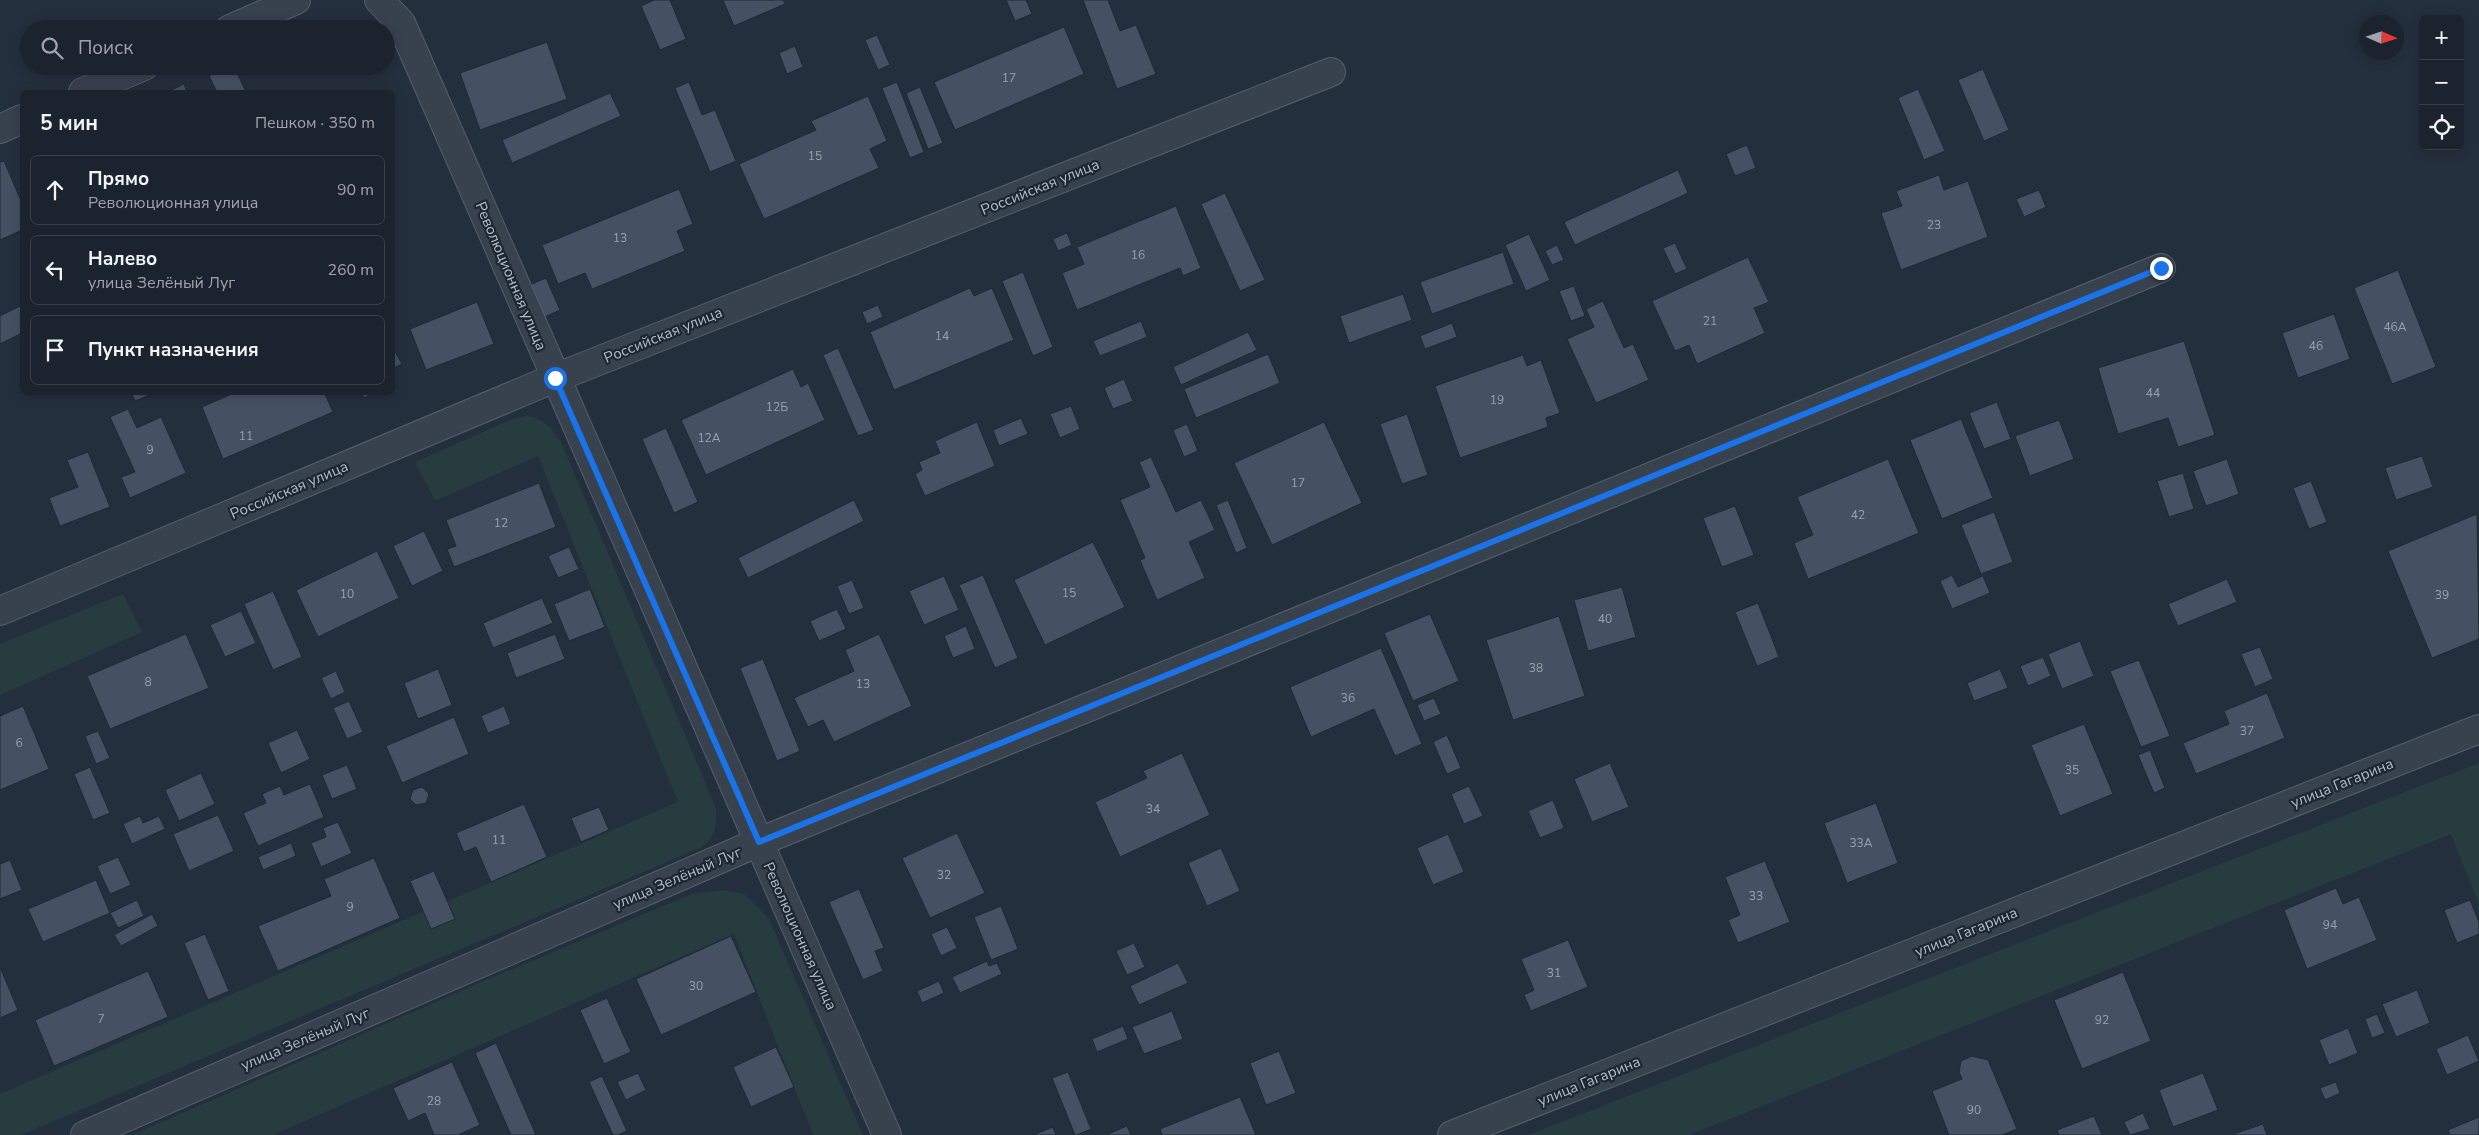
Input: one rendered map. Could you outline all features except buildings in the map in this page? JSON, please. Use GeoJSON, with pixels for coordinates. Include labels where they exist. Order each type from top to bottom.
{"type":"FeatureCollection","features":[{"type":"Feature","properties":{"kind":"street"},"geometry":{"type":"LineString","coordinates":[[250,20],[296,0]]}},
{"type":"Feature","properties":{"kind":"street","name":"Революционная улица"},"geometry":{"type":"LineString","coordinates":[[379,0],[401,23],[887,1135]]}},
{"type":"Feature","properties":{"kind":"street","name":"Российская улица"},"geometry":{"type":"LineString","coordinates":[[0,611],[555,378],[1331,72]]}},
{"type":"Feature","properties":{"kind":"street"},"geometry":{"type":"LineString","coordinates":[[88,90],[123,75]]}},
{"type":"Feature","properties":{"kind":"street"},"geometry":{"type":"LineString","coordinates":[[0,129],[20,120]]}},
{"type":"Feature","properties":{"kind":"street","name":"улица Зелёный Луг"},"geometry":{"type":"LineString","coordinates":[[85,1135],[759,842],[2161,268]]}},
{"type":"Feature","properties":{"kind":"street","name":"улица Гагарина"},"geometry":{"type":"LineString","coordinates":[[1452,1135],[2479,729]]}},
{"type":"Feature","properties":{"kind":"green space"},"geometry":{"type":"Polygon","coordinates":[[[527,416],[547,424],[561,442],[716,808],[716,826],[709,840],[700,848],[21,1135],[0,1135],[0,1094],[678,802],[538,456],[435,501],[415,462],[512,419],[527,416]]]}},
{"type":"Feature","properties":{"kind":"green space"},"geometry":{"type":"Polygon","coordinates":[[[123,594],[142,632],[0,695],[0,644],[123,594]]]}},
{"type":"Feature","properties":{"kind":"green space"},"geometry":{"type":"Polygon","coordinates":[[[2479,763],[2479,905],[2451,834],[1689,1135],[1528,1135],[2479,763]]]}},
{"type":"Feature","properties":{"kind":"green space"},"geometry":{"type":"Polygon","coordinates":[[[723,890],[744,894],[769,919],[863,1135],[813,1135],[734,934],[273,1135],[132,1135],[479,983],[692,894],[723,890]]]}},
{"type":"Feature","properties":{"kind":"route"},"geometry":{"type":"LineString","coordinates":[[555,378],[759,842],[2161,268]]}}]}
